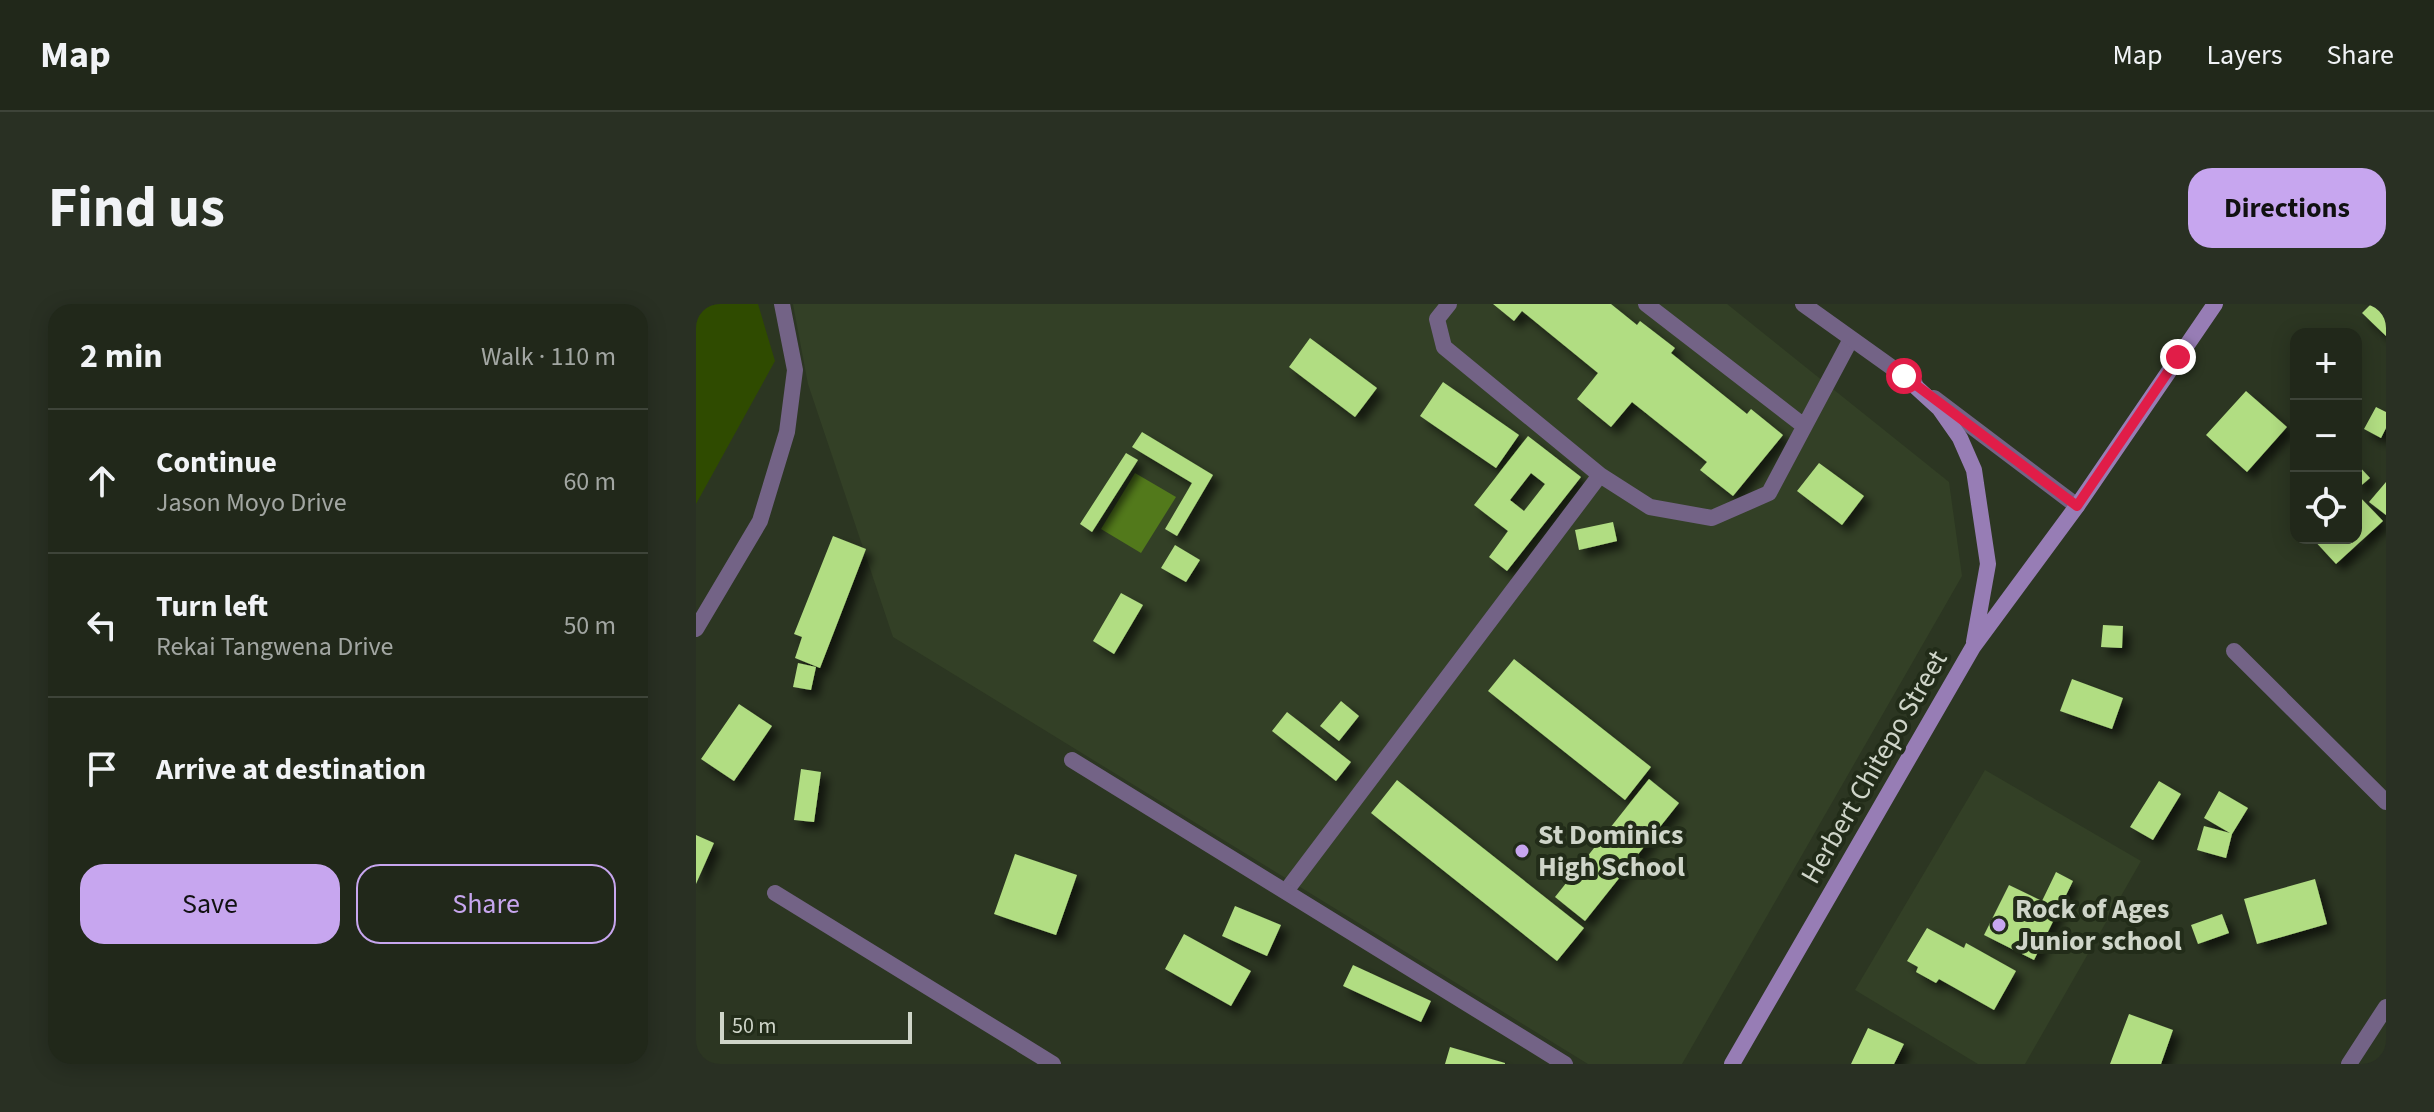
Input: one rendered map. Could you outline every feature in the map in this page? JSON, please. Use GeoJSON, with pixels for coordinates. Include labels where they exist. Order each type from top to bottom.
{"type":"FeatureCollection","features":[{"type":"Feature","properties":{"kind":"main road","name":"Herbert Chitepo Street"},"geometry":{"type":"LineString","coordinates":[[1732,1064],[1973,647],[2077,506],[2215,304]]}},
{"type":"Feature","properties":{"kind":"main road"},"geometry":{"type":"LineString","coordinates":[[1904,376],[1939,408],[1960,438],[1974,470],[1988,564],[1973,647]]}},
{"type":"Feature","properties":{"kind":"street"},"geometry":{"type":"LineString","coordinates":[[696,629],[760,521],[787,432],[795,370],[782,304]]}},
{"type":"Feature","properties":{"kind":"street"},"geometry":{"type":"LineString","coordinates":[[1449,304],[1437,319],[1444,347],[1600,475],[1650,507],[1712,518],[1769,493],[1851,339]]}},
{"type":"Feature","properties":{"kind":"street"},"geometry":{"type":"LineString","coordinates":[[1646,304],[1804,426]]}},
{"type":"Feature","properties":{"kind":"street"},"geometry":{"type":"LineString","coordinates":[[1803,304],[2077,506]]}},
{"type":"Feature","properties":{"kind":"street"},"geometry":{"type":"LineString","coordinates":[[1286,891],[1600,475]]}},
{"type":"Feature","properties":{"kind":"street"},"geometry":{"type":"LineString","coordinates":[[2234,651],[2386,802]]}},
{"type":"Feature","properties":{"kind":"street"},"geometry":{"type":"LineString","coordinates":[[1072,760],[1565,1064]]}},
{"type":"Feature","properties":{"kind":"street"},"geometry":{"type":"LineString","coordinates":[[775,893],[1053,1064]]}},
{"type":"Feature","properties":{"kind":"street"},"geometry":{"type":"LineString","coordinates":[[2349,1064],[2386,1007]]}},
{"type":"Feature","properties":{"kind":"shaded area"},"geometry":{"type":"Polygon","coordinates":[[[696,304],[758,304],[775,361],[696,504],[696,304]]]}},
{"type":"Feature","properties":{"kind":"shaded area","name":"St Dominics High School"},"geometry":{"type":"Polygon","coordinates":[[[793,304],[1727,304],[1949,482],[1962,576],[1682,1064],[1588,1064],[893,637],[808,384],[793,304]]]}},
{"type":"Feature","properties":{"kind":"shaded area"},"geometry":{"type":"Polygon","coordinates":[[[1135,473],[1176,497],[1141,553],[1101,529],[1135,473]]]}},
{"type":"Feature","properties":{"kind":"shaded area","name":"Rock of Ages Junior school"},"geometry":{"type":"Polygon","coordinates":[[[1985,770],[2141,861],[2025,1064],[1978,1064],[1855,990],[1985,770]]]}},
{"type":"Feature","properties":{"kind":"building"},"geometry":{"type":"Polygon","coordinates":[[[1493,304],[1611,304],[1637,325],[1640,321],[1675,348],[1671,353],[1747,414],[1751,409],[1783,435],[1733,496],[1700,470],[1707,462],[1632,402],[1611,427],[1577,399],[1598,373],[1522,311],[1514,321],[1493,304]]]}},
{"type":"Feature","properties":{"kind":"building"},"geometry":{"type":"Polygon","coordinates":[[[2371,304],[2386,304],[2386,336],[2362,313],[2371,304]]]}},
{"type":"Feature","properties":{"kind":"building"},"geometry":{"type":"Polygon","coordinates":[[[1310,338],[1377,388],[1355,417],[1289,367],[1310,338]]]}},
{"type":"Feature","properties":{"kind":"building"},"geometry":{"type":"Polygon","coordinates":[[[1443,382],[1519,435],[1496,468],[1420,416],[1443,382]]]}},
{"type":"Feature","properties":{"kind":"building"},"geometry":{"type":"Polygon","coordinates":[[[2246,391],[2287,427],[2247,472],[2206,435],[2246,391]]]}},
{"type":"Feature","properties":{"kind":"building"},"geometry":{"type":"Polygon","coordinates":[[[2376,407],[2386,412],[2386,428],[2381,438],[2364,429],[2376,407]]]}},
{"type":"Feature","properties":{"kind":"building"},"geometry":{"type":"Polygon","coordinates":[[[1142,432],[1213,475],[1177,536],[1165,529],[1192,483],[1132,447],[1142,432]]]}},
{"type":"Feature","properties":{"kind":"building"},"geometry":{"type":"Polygon","coordinates":[[[1528,436],[1581,477],[1507,571],[1489,557],[1508,531],[1474,505],[1528,436]],[[1531,473],[1510,500],[1524,511],[1545,484],[1531,473]]]}},
{"type":"Feature","properties":{"kind":"building"},"geometry":{"type":"Polygon","coordinates":[[[1126,453],[1138,460],[1092,532],[1080,524],[1126,453]]]}},
{"type":"Feature","properties":{"kind":"building"},"geometry":{"type":"Polygon","coordinates":[[[1819,463],[1864,496],[1842,525],[1797,491],[1819,463]]]}},
{"type":"Feature","properties":{"kind":"building"},"geometry":{"type":"Polygon","coordinates":[[[2362,469],[2370,478],[2362,485],[2362,469]]]}},
{"type":"Feature","properties":{"kind":"building"},"geometry":{"type":"Polygon","coordinates":[[[2386,482],[2386,515],[2369,502],[2386,482]]]}},
{"type":"Feature","properties":{"kind":"building"},"geometry":{"type":"Polygon","coordinates":[[[2362,499],[2383,521],[2362,540],[2362,499]]]}},
{"type":"Feature","properties":{"kind":"building"},"geometry":{"type":"Polygon","coordinates":[[[1613,522],[1617,541],[1579,550],[1575,530],[1613,522]]]}},
{"type":"Feature","properties":{"kind":"building"},"geometry":{"type":"Polygon","coordinates":[[[833,536],[866,549],[820,668],[795,658],[802,637],[794,634],[833,536]]]}},
{"type":"Feature","properties":{"kind":"building"},"geometry":{"type":"Polygon","coordinates":[[[2318,544],[2358,544],[2336,564],[2318,544]]]}},
{"type":"Feature","properties":{"kind":"building"},"geometry":{"type":"Polygon","coordinates":[[[1175,545],[1200,560],[1186,582],[1161,568],[1175,545]]]}},
{"type":"Feature","properties":{"kind":"building"},"geometry":{"type":"Polygon","coordinates":[[[1121,593],[1143,605],[1114,654],[1093,641],[1121,593]]]}},
{"type":"Feature","properties":{"kind":"building"},"geometry":{"type":"Polygon","coordinates":[[[2103,625],[2123,626],[2122,648],[2101,647],[2103,625]]]}},
{"type":"Feature","properties":{"kind":"building"},"geometry":{"type":"Polygon","coordinates":[[[1514,659],[1651,767],[1625,800],[1488,691],[1514,659]]]}},
{"type":"Feature","properties":{"kind":"building"},"geometry":{"type":"Polygon","coordinates":[[[798,663],[816,667],[811,690],[793,687],[798,663]]]}},
{"type":"Feature","properties":{"kind":"building"},"geometry":{"type":"Polygon","coordinates":[[[2072,679],[2123,698],[2112,729],[2060,711],[2072,679]]]}},
{"type":"Feature","properties":{"kind":"building"},"geometry":{"type":"Polygon","coordinates":[[[1341,701],[1359,716],[1339,741],[1320,726],[1341,701]]]}},
{"type":"Feature","properties":{"kind":"building"},"geometry":{"type":"Polygon","coordinates":[[[739,704],[772,726],[734,781],[701,759],[739,704]]]}},
{"type":"Feature","properties":{"kind":"building"},"geometry":{"type":"Polygon","coordinates":[[[1287,712],[1351,762],[1336,781],[1272,731],[1287,712]]]}},
{"type":"Feature","properties":{"kind":"building"},"geometry":{"type":"Polygon","coordinates":[[[801,769],[821,772],[814,822],[794,820],[801,769]]]}},
{"type":"Feature","properties":{"kind":"building"},"geometry":{"type":"Polygon","coordinates":[[[1649,779],[1679,803],[1585,921],[1555,897],[1649,779]]]}},
{"type":"Feature","properties":{"kind":"building"},"geometry":{"type":"Polygon","coordinates":[[[1397,780],[1584,928],[1557,961],[1371,813],[1397,780]]]}},
{"type":"Feature","properties":{"kind":"building"},"geometry":{"type":"Polygon","coordinates":[[[2159,781],[2181,794],[2153,840],[2130,827],[2159,781]]]}},
{"type":"Feature","properties":{"kind":"building"},"geometry":{"type":"Polygon","coordinates":[[[2219,791],[2248,808],[2232,834],[2226,858],[2197,850],[2204,826],[2230,833],[2204,818],[2219,791]]]}},
{"type":"Feature","properties":{"kind":"building"},"geometry":{"type":"Polygon","coordinates":[[[696,835],[714,843],[696,884],[696,835]]]}},
{"type":"Feature","properties":{"kind":"building"},"geometry":{"type":"Polygon","coordinates":[[[1015,854],[1077,875],[1056,935],[994,914],[1015,854]]]}},
{"type":"Feature","properties":{"kind":"building"},"geometry":{"type":"Polygon","coordinates":[[[2056,872],[2073,881],[2034,960],[1984,935],[2009,885],[2042,901],[2056,872]]]}},
{"type":"Feature","properties":{"kind":"building"},"geometry":{"type":"Polygon","coordinates":[[[2315,879],[2327,924],[2257,944],[2244,899],[2315,879]]]}},
{"type":"Feature","properties":{"kind":"building"},"geometry":{"type":"Polygon","coordinates":[[[1235,906],[1281,925],[1267,956],[1222,936],[1235,906]]]}},
{"type":"Feature","properties":{"kind":"building"},"geometry":{"type":"Polygon","coordinates":[[[2222,914],[2229,933],[2198,944],[2191,925],[2222,914]]]}},
{"type":"Feature","properties":{"kind":"building"},"geometry":{"type":"Polygon","coordinates":[[[1927,928],[1964,948],[1966,943],[2016,971],[1994,1010],[1939,979],[1936,983],[1916,972],[1918,967],[1907,961],[1927,928]]]}},
{"type":"Feature","properties":{"kind":"building"},"geometry":{"type":"Polygon","coordinates":[[[1184,934],[1251,971],[1231,1006],[1165,969],[1184,934]]]}},
{"type":"Feature","properties":{"kind":"building"},"geometry":{"type":"Polygon","coordinates":[[[1353,965],[1431,1001],[1421,1022],[1343,986],[1353,965]]]}},
{"type":"Feature","properties":{"kind":"building"},"geometry":{"type":"Polygon","coordinates":[[[2129,1014],[2173,1030],[2161,1064],[2110,1064],[2129,1014]]]}},
{"type":"Feature","properties":{"kind":"building"},"geometry":{"type":"Polygon","coordinates":[[[1868,1028],[1904,1044],[1894,1064],[1851,1064],[1868,1028]]]}},
{"type":"Feature","properties":{"kind":"building"},"geometry":{"type":"Polygon","coordinates":[[[1450,1047],[1505,1063],[1505,1064],[1445,1064],[1450,1047]]]}},
{"type":"Feature","properties":{"kind":"place","name":"St Dominics High School"},"geometry":{"type":"Point","coordinates":[1522,851]}},
{"type":"Feature","properties":{"kind":"place","name":"Rock of Ages Junior school"},"geometry":{"type":"Point","coordinates":[1999,925]}},
{"type":"Feature","properties":{"kind":"route"},"geometry":{"type":"LineString","coordinates":[[1904,376],[2077,506],[2178,357]]}}]}
